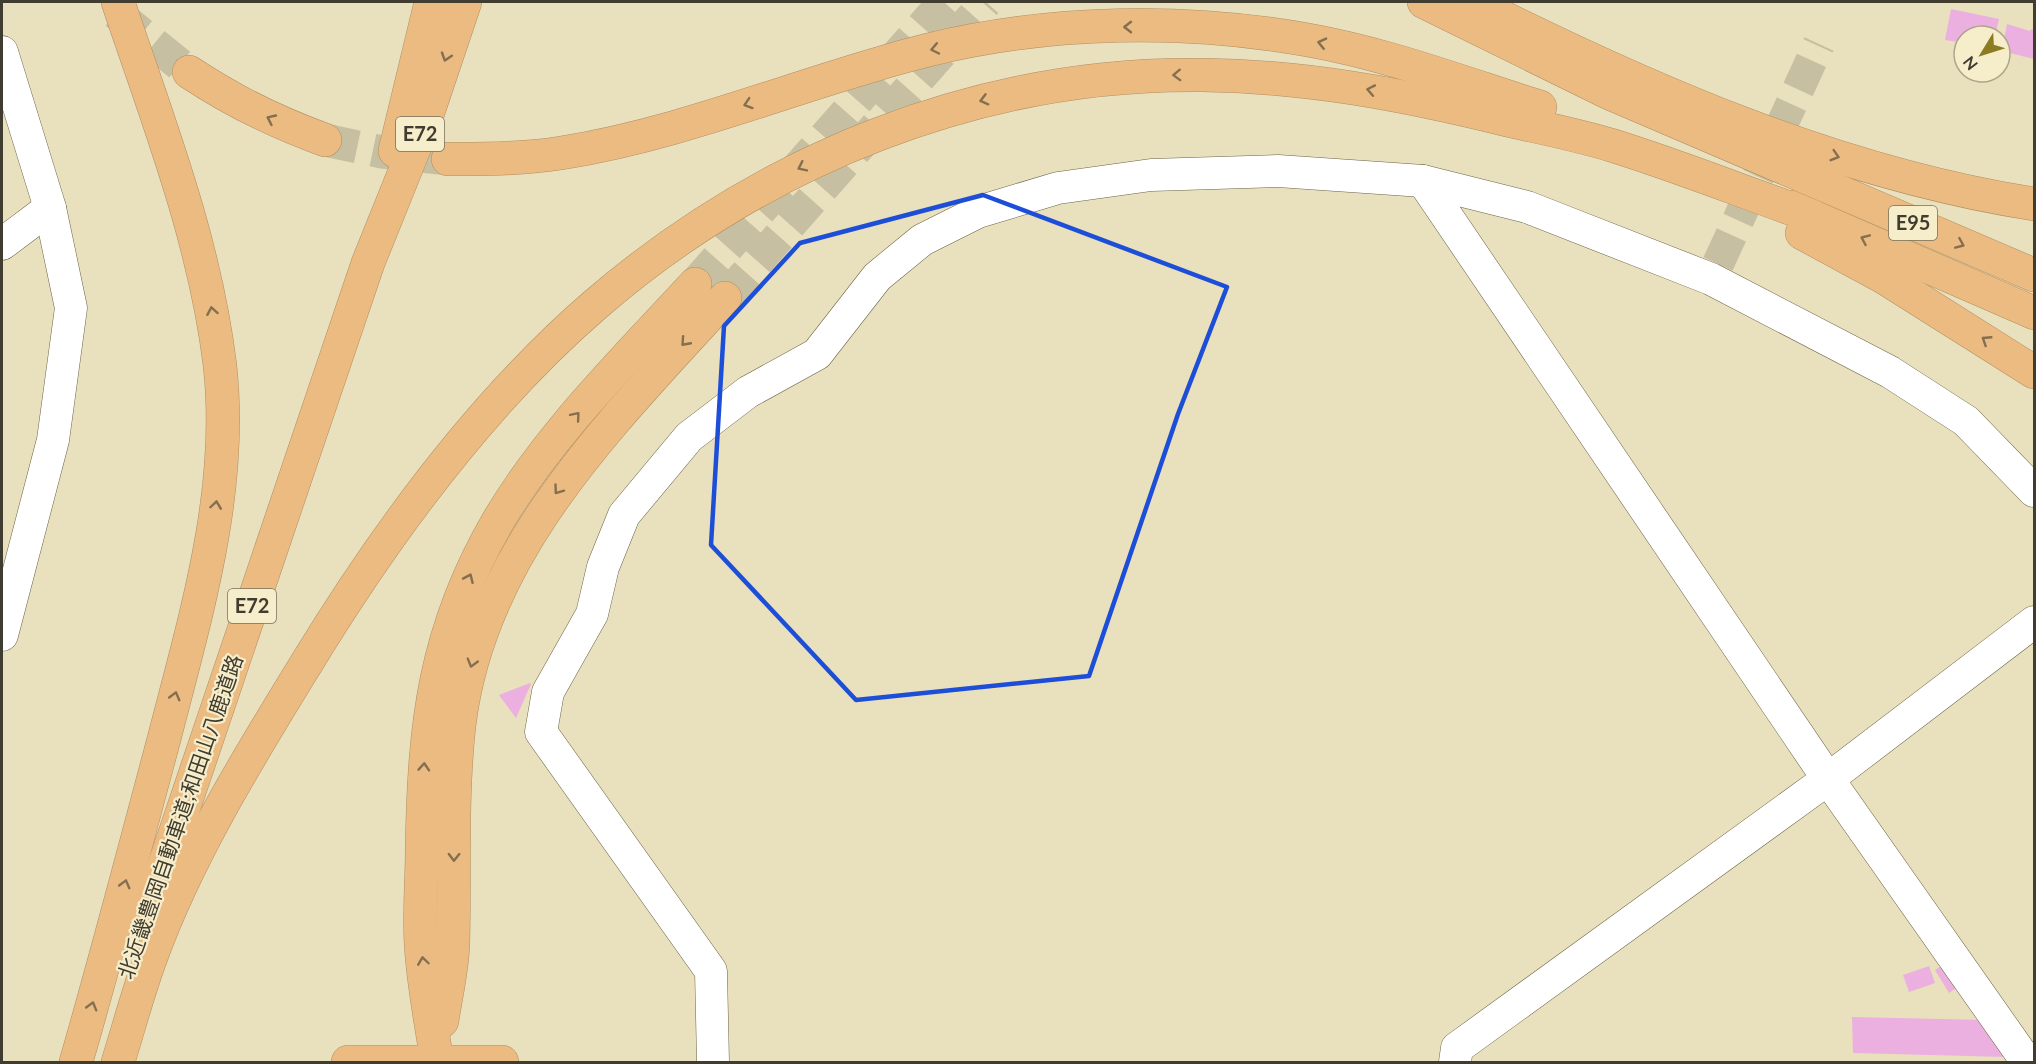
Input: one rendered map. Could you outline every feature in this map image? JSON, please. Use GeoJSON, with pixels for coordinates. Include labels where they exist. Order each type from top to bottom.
{"type":"FeatureCollection","features":[{"type":"Feature","properties":{"kind":"highway"},"geometry":{"type":"LineString","coordinates":[[118,2],[195,238],[213,318],[220,368],[223,429],[216,503],[202,591],[133,948],[118,1062]]}},
{"type":"Feature","properties":{"kind":"highway","name":"北近畿豊岡自動車道;和田山八鹿道路"},"geometry":{"type":"LineString","coordinates":[[368,263],[431,2]]}},
{"type":"Feature","properties":{"kind":"highway","name":"北近畿豊岡自動車道;和田山八鹿道路"},"geometry":{"type":"LineString","coordinates":[[96,1062],[368,263],[424,124],[465,2]]}},
{"type":"Feature","properties":{"kind":"highway"},"geometry":{"type":"LineString","coordinates":[[1453,4],[1607,78],[1796,159],[2034,204]]}},
{"type":"Feature","properties":{"kind":"highway"},"geometry":{"type":"LineString","coordinates":[[1453,4],[1606,65],[1796,159]]}},
{"type":"Feature","properties":{"kind":"highway"},"geometry":{"type":"LineString","coordinates":[[448,159],[500,159],[558,153],[615,142],[673,128],[818,80],[930,50],[992,37],[1056,30],[1121,27],[1245,32],[1308,40],[1372,55],[1434,88],[1560,140],[1808,225]]}},
{"type":"Feature","properties":{"kind":"highway"},"geometry":{"type":"LineString","coordinates":[[189,72],[234,102],[279,124],[325,140]]}},
{"type":"Feature","properties":{"kind":"highway"},"geometry":{"type":"LineString","coordinates":[[76,1062],[133,948],[210,830],[346,597],[405,517],[487,414],[540,357],[592,307],[652,258],[716,214],[780,178],[850,144],[928,115],[995,98],[1057,86],[1127,77],[1197,75],[1274,77],[1348,86],[1434,88],[1611,145],[1808,225],[1894,284],[2034,372]]}},
{"type":"Feature","properties":{"kind":"highway","name":"E95"},"geometry":{"type":"LineString","coordinates":[[1796,159],[2034,275]]}},
{"type":"Feature","properties":{"kind":"highway","name":"E95"},"geometry":{"type":"LineString","coordinates":[[1808,225],[2034,313]]}},
{"type":"Feature","properties":{"kind":"highway"},"geometry":{"type":"LineString","coordinates":[[437,1061],[421,944],[423,773],[434,685],[444,644],[476,562],[498,521],[528,477],[595,394],[695,284]]}},
{"type":"Feature","properties":{"kind":"highway"},"geometry":{"type":"LineString","coordinates":[[437,1061],[452,947],[455,777],[459,726],[467,680],[493,602],[534,525],[559,488],[626,408],[724,298]]}},
{"type":"Feature","properties":{"kind":"highway"},"geometry":{"type":"LineString","coordinates":[[348,1062],[502,1062]]}},
{"type":"Feature","properties":{"kind":"street"},"geometry":{"type":"LineString","coordinates":[[2,52],[50,208],[70,308],[53,440],[2,634]]}},
{"type":"Feature","properties":{"kind":"street"},"geometry":{"type":"LineString","coordinates":[[713,1062],[711,971],[541,732],[548,692],[592,614],[603,567],[624,515],[689,437],[748,392],[817,354],[877,278],[922,240],[978,212],[1058,188],[1151,175],[1278,171],[1423,181],[1527,207],[1714,272],[1890,372],[1966,421],[2034,491]]}},
{"type":"Feature","properties":{"kind":"street"},"geometry":{"type":"LineString","coordinates":[[1423,181],[1828,779],[2027,1062]]}},
{"type":"Feature","properties":{"kind":"street"},"geometry":{"type":"LineString","coordinates":[[2,244],[50,208]]}},
{"type":"Feature","properties":{"kind":"street"},"geometry":{"type":"LineString","coordinates":[[1455,1062],[1457,1048],[1828,779],[2034,622]]}},
{"type":"Feature","properties":{"kind":"highlighted area"},"geometry":{"type":"Polygon","coordinates":[[[983,195],[1227,287],[1178,414],[1089,676],[856,700],[711,545],[724,326],[800,243],[983,195]]]}},
{"type":"Feature","properties":{"kind":"building"},"geometry":{"type":"Polygon","coordinates":[[[1951,9],[1999,19],[1998,24],[1952,24],[1952,41],[1945,40],[1951,9]]]}},
{"type":"Feature","properties":{"kind":"building"},"geometry":{"type":"Polygon","coordinates":[[[2012,26],[2034,30],[2034,59],[2012,54],[2012,26]]]}},
{"type":"Feature","properties":{"kind":"building"},"geometry":{"type":"Polygon","coordinates":[[[531,684],[516,718],[499,695],[531,684]]]}},
{"type":"Feature","properties":{"kind":"building"},"geometry":{"type":"Polygon","coordinates":[[[1946,963],[1959,986],[1949,993],[1935,970],[1946,963]]]}},
{"type":"Feature","properties":{"kind":"building"},"geometry":{"type":"Polygon","coordinates":[[[1929,966],[1935,983],[1909,992],[1903,975],[1929,966]]]}},
{"type":"Feature","properties":{"kind":"building"},"geometry":{"type":"Polygon","coordinates":[[[1852,1017],[1987,1020],[2006,1057],[1853,1053],[1852,1017]]]}},
{"type":"Feature","properties":{"kind":"tunnel"},"geometry":{"type":"LineString","coordinates":[[695,284],[944,2]]}},
{"type":"Feature","properties":{"kind":"tunnel"},"geometry":{"type":"LineString","coordinates":[[725,298],[986,2]]}},
{"type":"Feature","properties":{"kind":"tunnel"},"geometry":{"type":"LineString","coordinates":[[116,13],[189,72]]}},
{"type":"Feature","properties":{"kind":"tunnel"},"geometry":{"type":"LineString","coordinates":[[1718,264],[1819,44]]}},
{"type":"Feature","properties":{"kind":"tunnel"},"geometry":{"type":"LineString","coordinates":[[325,140],[382,152],[448,159]]}}]}
